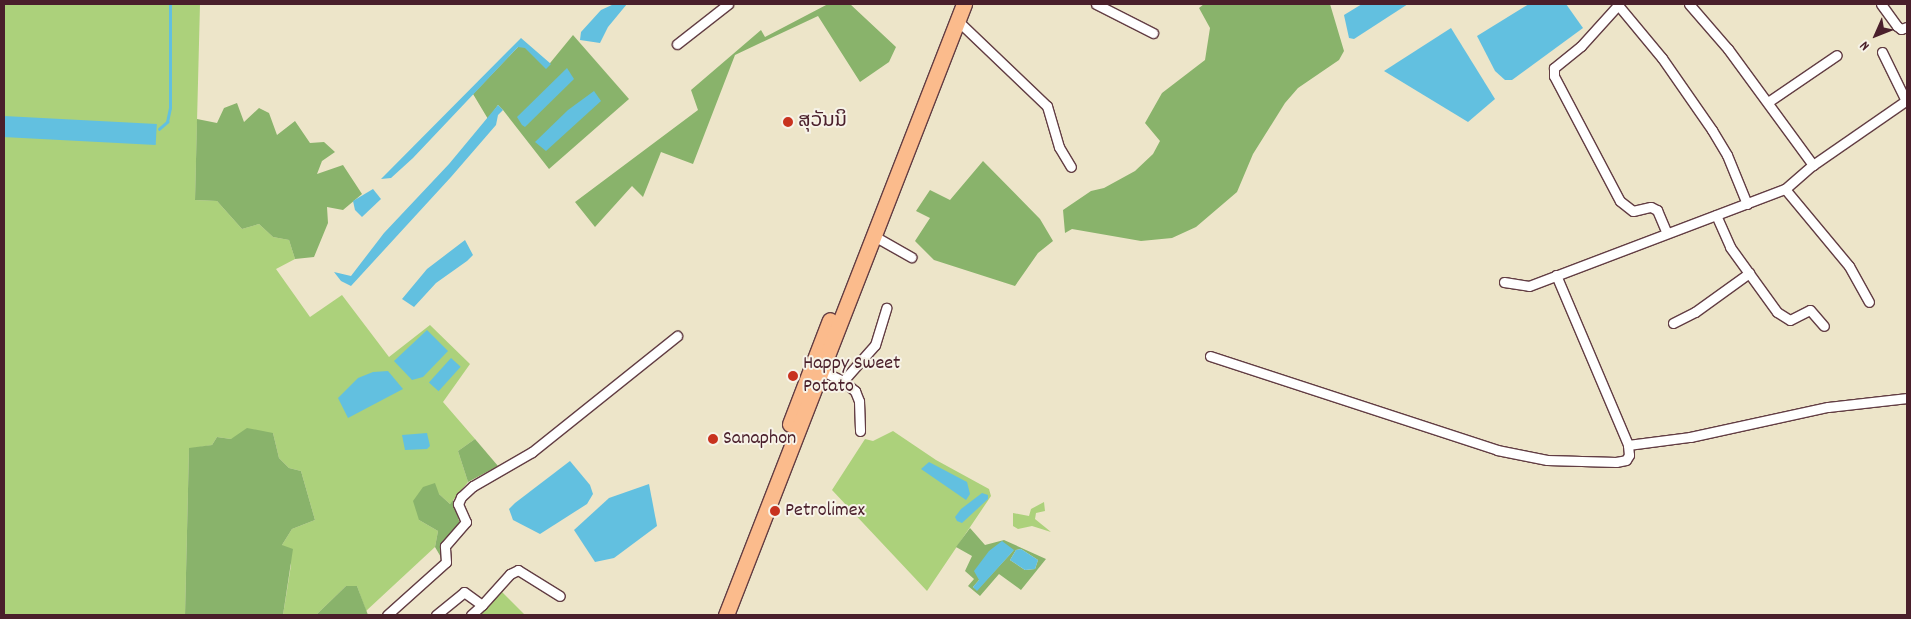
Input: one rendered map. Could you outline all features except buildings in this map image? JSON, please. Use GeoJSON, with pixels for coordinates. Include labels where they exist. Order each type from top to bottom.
{"type":"FeatureCollection","features":[{"type":"Feature","properties":{"kind":"highway"},"geometry":{"type":"LineString","coordinates":[[716,615],[953,4]]}},
{"type":"Feature","properties":{"kind":"highway"},"geometry":{"type":"LineString","coordinates":[[726,615],[964,4]]}},
{"type":"Feature","properties":{"kind":"street"},"geometry":{"type":"LineString","coordinates":[[677,44],[728,4]]}},
{"type":"Feature","properties":{"kind":"street"},"geometry":{"type":"LineString","coordinates":[[1096,4],[1153,33]]}},
{"type":"Feature","properties":{"kind":"street"},"geometry":{"type":"LineString","coordinates":[[1689,4],[1728,48],[1813,165]]}},
{"type":"Feature","properties":{"kind":"street"},"geometry":{"type":"LineString","coordinates":[[1881,4],[1897,26],[1901,29],[1907,27]]}},
{"type":"Feature","properties":{"kind":"street"},"geometry":{"type":"LineString","coordinates":[[1667,232],[1657,210],[1651,207],[1632,211],[1620,201],[1554,76],[1554,68],[1581,46],[1618,5],[1662,58],[1712,130],[1727,155],[1747,204]]}},
{"type":"Feature","properties":{"kind":"street"},"geometry":{"type":"LineString","coordinates":[[958,21],[1047,106],[1059,146],[1071,167]]}},
{"type":"Feature","properties":{"kind":"street"},"geometry":{"type":"LineString","coordinates":[[1504,282],[1529,286],[1667,232],[1716,216],[1785,189],[1813,165],[1906,101],[1882,52]]}},
{"type":"Feature","properties":{"kind":"street"},"geometry":{"type":"LineString","coordinates":[[1768,102],[1838,55]]}},
{"type":"Feature","properties":{"kind":"street"},"geometry":{"type":"LineString","coordinates":[[1785,189],[1849,266],[1869,302]]}},
{"type":"Feature","properties":{"kind":"street"},"geometry":{"type":"LineString","coordinates":[[1716,216],[1730,247],[1784,318],[1796,318],[1810,310],[1824,326]]}},
{"type":"Feature","properties":{"kind":"street"},"geometry":{"type":"LineString","coordinates":[[874,236],[911,257]]}},
{"type":"Feature","properties":{"kind":"street"},"geometry":{"type":"LineString","coordinates":[[1672,323],[1695,312],[1749,273]]}},
{"type":"Feature","properties":{"kind":"street"},"geometry":{"type":"LineString","coordinates":[[1210,356],[1497,450],[1547,460],[1616,462],[1626,460],[1629,455],[1628,445],[1556,275]]}},
{"type":"Feature","properties":{"kind":"street"},"geometry":{"type":"LineString","coordinates":[[843,381],[875,345],[886,308]]}},
{"type":"Feature","properties":{"kind":"street"},"geometry":{"type":"LineString","coordinates":[[387,615],[446,562],[445,546],[466,522],[458,504],[461,497],[473,486],[532,452],[677,336]]}},
{"type":"Feature","properties":{"kind":"street"},"geometry":{"type":"LineString","coordinates":[[822,371],[843,381],[855,391],[859,401],[860,431]]}},
{"type":"Feature","properties":{"kind":"street"},"geometry":{"type":"LineString","coordinates":[[1628,445],[1690,437],[1828,408],[1907,398]]}},
{"type":"Feature","properties":{"kind":"street"},"geometry":{"type":"LineString","coordinates":[[471,615],[510,574],[518,570],[560,596]]}},
{"type":"Feature","properties":{"kind":"street"},"geometry":{"type":"LineString","coordinates":[[436,615],[464,592],[482,605]]}},
{"type":"Feature","properties":{"kind":"green space"},"geometry":{"type":"Polygon","coordinates":[[[4,4],[200,4],[195,200],[217,201],[242,229],[259,224],[273,237],[289,240],[295,259],[276,269],[310,317],[342,295],[389,357],[430,325],[470,364],[443,402],[475,439],[458,451],[468,482],[450,504],[439,494],[419,520],[438,531],[435,547],[366,611],[357,586],[346,586],[316,615],[283,615],[291,565],[282,545],[292,529],[315,520],[301,471],[289,468],[279,458],[273,433],[231,439],[217,437],[212,445],[189,449],[185,615],[4,615],[4,4]]]}},
{"type":"Feature","properties":{"kind":"green space"},"geometry":{"type":"Polygon","coordinates":[[[828,4],[850,4],[896,47],[889,62],[860,82],[818,16],[735,55],[693,164],[661,152],[643,197],[632,186],[595,227],[575,202],[698,110],[691,90],[761,30],[765,37],[828,4]]]}},
{"type":"Feature","properties":{"kind":"green space"},"geometry":{"type":"Polygon","coordinates":[[[1204,4],[1330,4],[1344,51],[1339,60],[1298,88],[1285,103],[1253,154],[1237,192],[1196,227],[1172,238],[1141,241],[1072,229],[1065,233],[1063,210],[1091,191],[1104,188],[1135,171],[1153,154],[1160,141],[1145,123],[1162,93],[1205,60],[1210,28],[1199,8],[1204,4]]]}},
{"type":"Feature","properties":{"kind":"green space"},"geometry":{"type":"Polygon","coordinates":[[[573,35],[629,99],[549,169],[498,105],[488,119],[473,94],[518,47],[525,47],[546,68],[573,35]]]}},
{"type":"Feature","properties":{"kind":"green space"},"geometry":{"type":"Polygon","coordinates":[[[237,103],[244,122],[259,108],[269,113],[277,135],[295,121],[310,143],[324,142],[335,152],[322,161],[317,174],[343,165],[362,194],[343,210],[327,207],[328,223],[314,257],[295,259],[289,240],[273,237],[259,224],[242,229],[217,201],[195,200],[197,119],[217,123],[224,108],[237,103]]]}},
{"type":"Feature","properties":{"kind":"green space"},"geometry":{"type":"Polygon","coordinates":[[[983,161],[1040,219],[1053,241],[1038,253],[1015,286],[934,260],[915,241],[930,218],[916,211],[930,190],[950,200],[983,161]]]}},
{"type":"Feature","properties":{"kind":"green space"},"geometry":{"type":"Polygon","coordinates":[[[247,428],[273,433],[279,458],[289,468],[301,471],[315,520],[292,529],[282,545],[293,549],[283,615],[185,615],[189,448],[212,445],[217,437],[231,439],[247,428]]]}},
{"type":"Feature","properties":{"kind":"green space"},"geometry":{"type":"Polygon","coordinates":[[[893,431],[936,460],[989,489],[991,496],[927,591],[832,490],[865,439],[873,441],[893,431]]]}},
{"type":"Feature","properties":{"kind":"green space"},"geometry":{"type":"Polygon","coordinates":[[[475,439],[498,466],[468,482],[458,451],[475,439]]]}},
{"type":"Feature","properties":{"kind":"green space"},"geometry":{"type":"Polygon","coordinates":[[[435,483],[439,494],[450,504],[453,500],[460,524],[442,559],[435,547],[438,531],[419,520],[413,501],[423,487],[435,483]]]}},
{"type":"Feature","properties":{"kind":"green space"},"geometry":{"type":"Polygon","coordinates":[[[1044,502],[1045,511],[1036,513],[1035,519],[1051,532],[1032,526],[1018,529],[1013,526],[1013,513],[1029,516],[1031,509],[1044,502]]]}},
{"type":"Feature","properties":{"kind":"green space"},"geometry":{"type":"Polygon","coordinates":[[[970,528],[985,545],[1004,540],[1046,559],[1021,590],[999,574],[980,596],[968,586],[974,579],[965,571],[972,556],[956,547],[970,528]],[[1021,549],[1016,550],[1010,560],[1025,570],[1035,569],[1038,560],[1021,549]],[[1014,550],[979,580],[973,587],[977,590],[1014,550]]]}},
{"type":"Feature","properties":{"kind":"green space"},"geometry":{"type":"Polygon","coordinates":[[[346,586],[357,586],[368,615],[316,615],[346,586]]]}},
{"type":"Feature","properties":{"kind":"green space"},"geometry":{"type":"Polygon","coordinates":[[[502,592],[525,615],[478,615],[502,592]]]}},
{"type":"Feature","properties":{"kind":"water"},"geometry":{"type":"Polygon","coordinates":[[[614,4],[627,4],[608,27],[600,43],[580,40],[581,32],[601,10],[614,4]]]}},
{"type":"Feature","properties":{"kind":"water"},"geometry":{"type":"Polygon","coordinates":[[[1362,4],[1408,4],[1354,39],[1349,38],[1344,15],[1362,4]]]}},
{"type":"Feature","properties":{"kind":"water"},"geometry":{"type":"Polygon","coordinates":[[[1529,4],[1566,4],[1583,28],[1512,80],[1505,80],[1495,71],[1477,36],[1529,4]]]}},
{"type":"Feature","properties":{"kind":"water"},"geometry":{"type":"Polygon","coordinates":[[[1451,28],[1495,99],[1468,122],[1384,71],[1451,28]]]}},
{"type":"Feature","properties":{"kind":"water"},"geometry":{"type":"Polygon","coordinates":[[[521,38],[551,64],[546,69],[525,48],[518,47],[413,158],[391,178],[381,179],[521,38]]]}},
{"type":"Feature","properties":{"kind":"water"},"geometry":{"type":"Polygon","coordinates":[[[567,68],[574,79],[525,127],[522,125],[517,117],[567,68]]]}},
{"type":"Feature","properties":{"kind":"water"},"geometry":{"type":"Polygon","coordinates":[[[594,91],[601,101],[546,151],[535,142],[568,110],[594,91]]]}},
{"type":"Feature","properties":{"kind":"water"},"geometry":{"type":"Polygon","coordinates":[[[498,105],[503,110],[498,115],[496,125],[451,177],[351,286],[341,281],[334,272],[351,276],[384,233],[449,164],[498,105]]]}},
{"type":"Feature","properties":{"kind":"water"},"geometry":{"type":"Polygon","coordinates":[[[4,116],[157,124],[156,145],[4,137],[4,116]]]}},
{"type":"Feature","properties":{"kind":"water"},"geometry":{"type":"Polygon","coordinates":[[[373,189],[381,199],[362,217],[355,210],[353,201],[373,189]]]}},
{"type":"Feature","properties":{"kind":"water"},"geometry":{"type":"Polygon","coordinates":[[[465,240],[473,255],[467,261],[436,283],[414,307],[402,299],[427,269],[465,240]]]}},
{"type":"Feature","properties":{"kind":"water"},"geometry":{"type":"Polygon","coordinates":[[[427,330],[448,351],[423,377],[412,380],[394,361],[427,330]]]}},
{"type":"Feature","properties":{"kind":"water"},"geometry":{"type":"Polygon","coordinates":[[[451,358],[461,367],[439,391],[429,383],[451,358]]]}},
{"type":"Feature","properties":{"kind":"water"},"geometry":{"type":"Polygon","coordinates":[[[388,371],[403,389],[348,418],[338,398],[358,378],[373,372],[388,371]]]}},
{"type":"Feature","properties":{"kind":"water"},"geometry":{"type":"Polygon","coordinates":[[[427,433],[430,446],[427,449],[405,450],[402,435],[427,433]]]}},
{"type":"Feature","properties":{"kind":"water"},"geometry":{"type":"Polygon","coordinates":[[[570,461],[590,485],[593,494],[587,504],[540,534],[513,520],[509,509],[570,461]]]}},
{"type":"Feature","properties":{"kind":"water"},"geometry":{"type":"Polygon","coordinates":[[[929,462],[967,482],[970,494],[966,500],[921,469],[929,462]]]}},
{"type":"Feature","properties":{"kind":"water"},"geometry":{"type":"Polygon","coordinates":[[[649,484],[657,526],[614,558],[595,562],[574,530],[609,498],[649,484]]]}},
{"type":"Feature","properties":{"kind":"water"},"geometry":{"type":"Polygon","coordinates":[[[982,493],[988,495],[988,499],[962,523],[957,521],[955,517],[961,509],[982,493]]]}},
{"type":"Feature","properties":{"kind":"water"},"geometry":{"type":"Polygon","coordinates":[[[1002,541],[1014,550],[977,591],[973,587],[979,580],[974,571],[989,551],[1002,541]]]}},
{"type":"Feature","properties":{"kind":"water"},"geometry":{"type":"Polygon","coordinates":[[[1021,549],[1038,560],[1035,569],[1025,570],[1010,560],[1016,550],[1021,549]]]}},
{"type":"Feature","properties":{"kind":"waterway"},"geometry":{"type":"LineString","coordinates":[[159,129],[167,122],[170,108],[170,4]]}},
{"type":"Feature","properties":{"kind":"place","name":"ສຸວັນນິ"},"geometry":{"type":"Point","coordinates":[788,122]}},
{"type":"Feature","properties":{"kind":"place","name":"Happy Sweet Potato"},"geometry":{"type":"Point","coordinates":[793,376]}},
{"type":"Feature","properties":{"kind":"place","name":"Sanaphon"},"geometry":{"type":"Point","coordinates":[713,439]}},
{"type":"Feature","properties":{"kind":"place","name":"Petrolimex"},"geometry":{"type":"Point","coordinates":[775,511]}}]}
